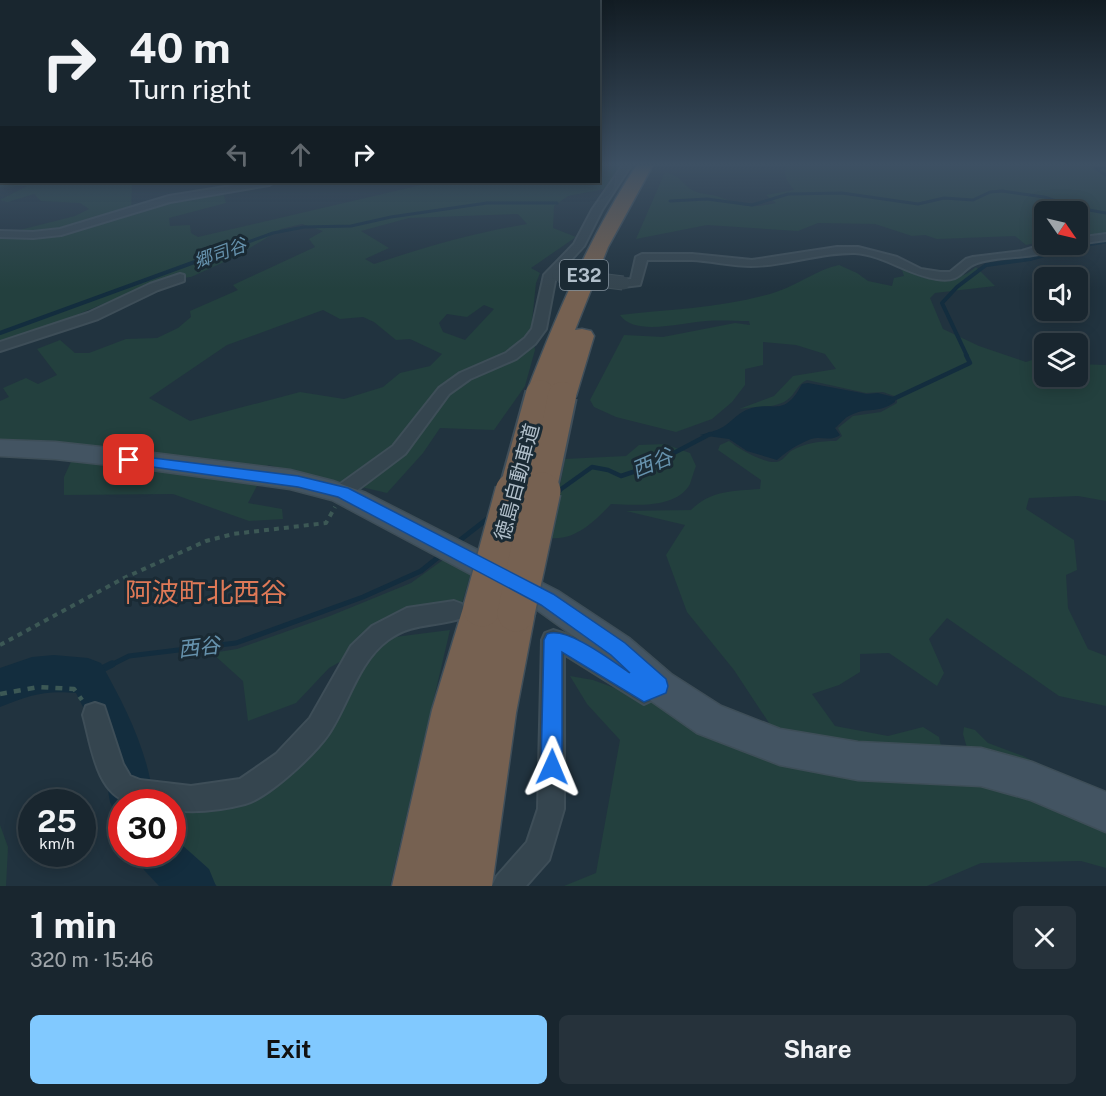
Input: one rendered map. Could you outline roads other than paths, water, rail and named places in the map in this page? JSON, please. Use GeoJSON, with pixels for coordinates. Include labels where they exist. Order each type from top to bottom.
{"type":"FeatureCollection","features":[{"type":"Feature","properties":{"kind":"highway","name":"徳島自動車道"},"geometry":{"type":"LineString","coordinates":[[446,865],[494,713],[489,602],[551,395],[575,295],[618,206]]}},
{"type":"Feature","properties":{"kind":"highway","name":"徳島自動車道"},"geometry":{"type":"LineString","coordinates":[[551,395],[635,206]]}},
{"type":"Feature","properties":{"kind":"street"},"geometry":{"type":"LineString","coordinates":[[0,234],[33,235],[61,232],[145,206]]}},
{"type":"Feature","properties":{"kind":"street"},"geometry":{"type":"LineString","coordinates":[[350,496],[399,450],[444,391],[465,376],[511,356],[530,341],[539,329],[555,275],[579,246],[599,206]]}},
{"type":"Feature","properties":{"kind":"street"},"geometry":{"type":"LineString","coordinates":[[1088,239],[1106,237]]}},
{"type":"Feature","properties":{"kind":"street"},"geometry":{"type":"LineString","coordinates":[[555,275],[623,283],[636,282],[642,257],[692,257],[752,263],[847,250],[893,259],[918,272],[940,276],[951,275],[977,259],[1034,251]]}},
{"type":"Feature","properties":{"kind":"street"},"geometry":{"type":"LineString","coordinates":[[0,347],[93,316],[154,287],[180,278]]}},
{"type":"Feature","properties":{"kind":"street"},"geometry":{"type":"LineString","coordinates":[[0,448],[37,448],[198,468],[298,482],[350,496],[489,602]]}},
{"type":"Feature","properties":{"kind":"street"},"geometry":{"type":"LineString","coordinates":[[95,715],[112,770],[130,789],[192,799],[245,790],[285,763],[319,727],[359,653],[380,633],[407,618],[489,602],[547,600],[618,649],[659,686],[710,720],[780,747],[858,761],[981,767],[1032,781],[1106,812]]}},
{"type":"Feature","properties":{"kind":"street"},"geometry":{"type":"LineString","coordinates":[[507,886],[539,850],[552,809],[553,640],[570,645],[644,692],[659,686]]}},
{"type":"Feature","properties":{"kind":"water"},"geometry":{"type":"Polygon","coordinates":[[[808,383],[867,394],[878,393],[894,397],[895,402],[883,408],[862,411],[849,416],[835,428],[840,435],[837,437],[811,439],[793,448],[777,460],[747,451],[729,439],[700,435],[723,427],[746,410],[783,405],[789,402],[802,384],[808,383]]]}},
{"type":"Feature","properties":{"kind":"waterway","name":"郷司谷"},"geometry":{"type":"LineString","coordinates":[[229,249],[273,233],[304,227],[351,226],[391,217],[464,206]]}},
{"type":"Feature","properties":{"kind":"waterway","name":"郷司谷"},"geometry":{"type":"LineString","coordinates":[[1073,206],[1106,213]]}},
{"type":"Feature","properties":{"kind":"waterway","name":"西谷"},"geometry":{"type":"LineString","coordinates":[[1088,245],[1106,242]]}},
{"type":"Feature","properties":{"kind":"waterway","name":"郷司谷"},"geometry":{"type":"LineString","coordinates":[[0,333],[233,248]]}},
{"type":"Feature","properties":{"kind":"waterway","name":"西谷"},"geometry":{"type":"LineString","coordinates":[[967,356],[942,303],[957,287],[986,265],[1045,255]]}},
{"type":"Feature","properties":{"kind":"waterway","name":"西谷"},"geometry":{"type":"LineString","coordinates":[[889,401],[970,363],[966,355]]}},
{"type":"Feature","properties":{"kind":"waterway","name":"西谷"},"geometry":{"type":"LineString","coordinates":[[557,492],[592,467],[608,470],[621,476],[660,463],[670,455],[710,434]]}},
{"type":"Feature","properties":{"kind":"waterway","name":"西谷"},"geometry":{"type":"LineString","coordinates":[[455,544],[491,516]]}},
{"type":"Feature","properties":{"kind":"waterway","name":"西谷"},"geometry":{"type":"LineString","coordinates":[[109,666],[129,656],[236,643],[363,597],[421,571],[441,555]]}},
{"type":"Feature","properties":{"kind":"waterway","name":"西谷"},"geometry":{"type":"LineString","coordinates":[[88,676],[112,664]]}},
{"type":"Feature","properties":{"kind":"waterway"},"geometry":{"type":"LineString","coordinates":[[0,688],[32,675],[65,673],[88,676],[118,735],[130,789]]}},
{"type":"Feature","properties":{"kind":"waterway"},"geometry":{"type":"LineString","coordinates":[[173,867],[192,886]]}},
{"type":"Feature","properties":{"kind":"district","name":"阿波町北西谷"},"geometry":{"type":"Point","coordinates":[206,592]}}]}
